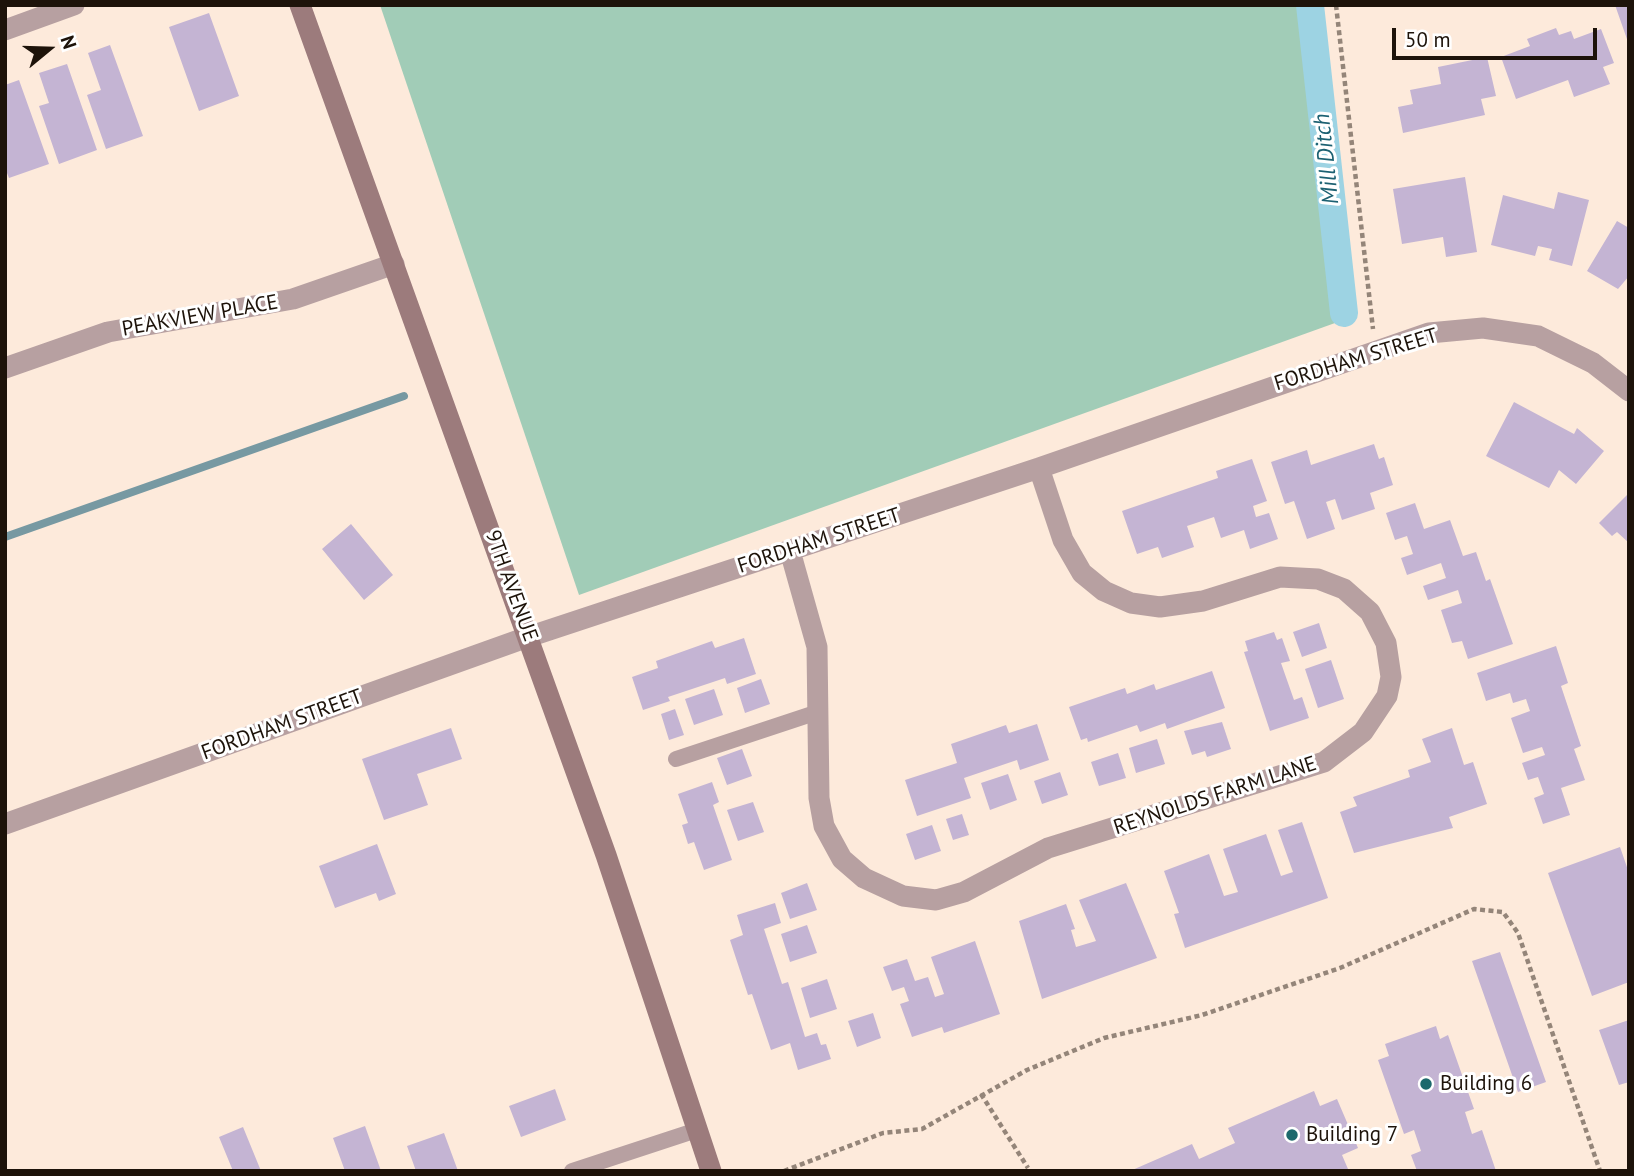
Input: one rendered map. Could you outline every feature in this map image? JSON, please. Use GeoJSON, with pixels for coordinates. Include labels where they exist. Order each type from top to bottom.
{"type":"FeatureCollection","features":[{"type":"Feature","properties":{"kind":"main road","name":"9TH AVENUE"},"geometry":{"type":"LineString","coordinates":[[300,5],[606,855],[711,1171]]}},
{"type":"Feature","properties":{"kind":"street"},"geometry":{"type":"LineString","coordinates":[[5,30],[51,9],[74,5]]}},
{"type":"Feature","properties":{"kind":"street","name":"PEAKVIEW PLACE"},"geometry":{"type":"LineString","coordinates":[[5,368],[108,332],[293,299],[394,264]]}},
{"type":"Feature","properties":{"kind":"street","name":"FORDHAM STREET"},"geometry":{"type":"LineString","coordinates":[[5,824],[529,637],[1039,468],[1429,333],[1483,328],[1538,337],[1593,363],[1629,391]]}},
{"type":"Feature","properties":{"kind":"street","name":"REYNOLDS FARM LANE"},"geometry":{"type":"LineString","coordinates":[[790,551],[817,647],[819,798],[824,826],[842,859],[864,878],[903,896],[936,900],[964,892],[1048,848],[1324,762],[1363,732],[1387,696],[1389,666],[1386,643],[1370,612],[1344,589],[1318,579],[1280,578],[1203,601],[1160,607],[1131,603],[1104,591],[1082,573],[1063,540],[1039,468]]}},
{"type":"Feature","properties":{"kind":"lane"},"geometry":{"type":"LineString","coordinates":[[676,760],[818,712]]}},
{"type":"Feature","properties":{"kind":"lane"},"geometry":{"type":"LineString","coordinates":[[572,1171],[697,1130]]}},
{"type":"Feature","properties":{"kind":"path"},"geometry":{"type":"LineString","coordinates":[[1336,5],[1375,350]]}},
{"type":"Feature","properties":{"kind":"path"},"geometry":{"type":"LineString","coordinates":[[784,1171],[883,1133],[922,1129],[981,1094],[1104,1038],[1202,1015],[1340,968],[1474,908],[1503,912],[1518,933],[1600,1171]]}},
{"type":"Feature","properties":{"kind":"path"},"geometry":{"type":"LineString","coordinates":[[981,1094],[1028,1168]]}},
{"type":"Feature","properties":{"kind":"green space"},"geometry":{"type":"Polygon","coordinates":[[[380,5],[1299,5],[1335,323],[579,595],[380,5]]]}},
{"type":"Feature","properties":{"kind":"building"},"geometry":{"type":"Polygon","coordinates":[[[1615,5],[1629,5],[1629,42],[1628,42],[1615,5]]]}},
{"type":"Feature","properties":{"kind":"building"},"geometry":{"type":"Polygon","coordinates":[[[209,13],[239,96],[199,111],[169,27],[209,13]]]}},
{"type":"Feature","properties":{"kind":"building"},"geometry":{"type":"Polygon","coordinates":[[[1556,28],[1559,35],[1571,31],[1574,39],[1601,29],[1614,63],[1603,67],[1610,84],[1574,97],[1568,80],[1516,99],[1501,57],[1530,46],[1527,39],[1556,28]]]}},
{"type":"Feature","properties":{"kind":"building"},"geometry":{"type":"Polygon","coordinates":[[[110,45],[143,136],[106,149],[87,95],[101,90],[88,53],[110,45]]]}},
{"type":"Feature","properties":{"kind":"building"},"geometry":{"type":"Polygon","coordinates":[[[1487,57],[1496,96],[1481,99],[1485,115],[1403,133],[1398,107],[1413,104],[1410,90],[1441,84],[1438,67],[1487,57]]]}},
{"type":"Feature","properties":{"kind":"building"},"geometry":{"type":"Polygon","coordinates":[[[67,64],[97,150],[59,164],[39,106],[49,103],[39,73],[67,64]]]}},
{"type":"Feature","properties":{"kind":"building"},"geometry":{"type":"Polygon","coordinates":[[[19,80],[49,164],[9,178],[5,168],[5,85],[19,80]]]}},
{"type":"Feature","properties":{"kind":"building"},"geometry":{"type":"Polygon","coordinates":[[[1465,177],[1477,252],[1446,257],[1443,237],[1402,244],[1393,189],[1465,177]]]}},
{"type":"Feature","properties":{"kind":"building"},"geometry":{"type":"Polygon","coordinates":[[[1558,192],[1589,200],[1572,266],[1549,260],[1552,249],[1538,246],[1535,256],[1491,245],[1503,195],[1554,209],[1558,192]]]}},
{"type":"Feature","properties":{"kind":"building"},"geometry":{"type":"Polygon","coordinates":[[[1617,221],[1629,228],[1629,276],[1618,289],[1587,271],[1617,221]]]}},
{"type":"Feature","properties":{"kind":"building"},"geometry":{"type":"Polygon","coordinates":[[[1514,402],[1574,434],[1577,428],[1604,451],[1576,484],[1559,470],[1549,488],[1486,456],[1514,402]]]}},
{"type":"Feature","properties":{"kind":"building"},"geometry":{"type":"Polygon","coordinates":[[[1374,444],[1379,459],[1384,457],[1393,485],[1370,493],[1375,509],[1342,520],[1335,499],[1326,502],[1335,529],[1307,539],[1294,501],[1285,504],[1271,462],[1307,450],[1311,465],[1374,444]]]}},
{"type":"Feature","properties":{"kind":"building"},"geometry":{"type":"Polygon","coordinates":[[[1252,459],[1267,501],[1253,506],[1256,517],[1269,513],[1278,539],[1250,549],[1244,530],[1221,538],[1214,517],[1187,526],[1194,547],[1162,558],[1158,547],[1137,554],[1122,511],[1218,478],[1216,471],[1252,459]]]}},
{"type":"Feature","properties":{"kind":"building"},"geometry":{"type":"Polygon","coordinates":[[[1629,493],[1629,543],[1617,532],[1612,536],[1599,523],[1629,493]]]}},
{"type":"Feature","properties":{"kind":"building"},"geometry":{"type":"Polygon","coordinates":[[[1415,503],[1424,529],[1450,520],[1463,556],[1476,552],[1486,581],[1490,579],[1513,644],[1468,659],[1462,641],[1452,643],[1441,610],[1462,603],[1458,590],[1428,600],[1423,586],[1446,578],[1441,563],[1407,575],[1401,558],[1413,554],[1407,536],[1395,540],[1386,513],[1415,503]]]}},
{"type":"Feature","properties":{"kind":"building"},"geometry":{"type":"Polygon","coordinates":[[[351,524],[393,575],[364,600],[322,549],[351,524]]]}},
{"type":"Feature","properties":{"kind":"building"},"geometry":{"type":"Polygon","coordinates":[[[1319,623],[1327,648],[1302,657],[1293,632],[1319,623]]]}},
{"type":"Feature","properties":{"kind":"building"},"geometry":{"type":"Polygon","coordinates":[[[1274,632],[1277,640],[1282,638],[1290,661],[1281,663],[1294,700],[1302,697],[1309,718],[1270,731],[1244,652],[1248,651],[1245,641],[1274,632]]]}},
{"type":"Feature","properties":{"kind":"building"},"geometry":{"type":"Polygon","coordinates":[[[744,638],[756,674],[727,684],[725,678],[668,697],[670,701],[643,710],[632,677],[658,668],[656,661],[712,641],[715,648],[744,638]]]}},
{"type":"Feature","properties":{"kind":"building"},"geometry":{"type":"Polygon","coordinates":[[[1556,646],[1568,683],[1561,686],[1581,746],[1574,749],[1585,780],[1561,788],[1570,815],[1543,824],[1534,798],[1544,794],[1538,777],[1528,780],[1522,763],[1545,755],[1542,747],[1523,753],[1511,718],[1530,711],[1526,699],[1513,703],[1510,693],[1486,701],[1477,673],[1556,646]]]}},
{"type":"Feature","properties":{"kind":"building"},"geometry":{"type":"Polygon","coordinates":[[[1331,660],[1344,699],[1318,708],[1305,669],[1331,660]]]}},
{"type":"Feature","properties":{"kind":"building"},"geometry":{"type":"Polygon","coordinates":[[[1212,671],[1225,708],[1167,729],[1165,723],[1140,732],[1137,725],[1088,742],[1087,738],[1081,740],[1069,707],[1125,688],[1127,694],[1154,684],[1156,690],[1212,671]]]}},
{"type":"Feature","properties":{"kind":"building"},"geometry":{"type":"Polygon","coordinates":[[[761,679],[770,704],[745,713],[737,688],[761,679]]]}},
{"type":"Feature","properties":{"kind":"building"},"geometry":{"type":"Polygon","coordinates":[[[714,689],[723,715],[694,725],[685,699],[714,689]]]}},
{"type":"Feature","properties":{"kind":"building"},"geometry":{"type":"Polygon","coordinates":[[[675,709],[684,735],[669,740],[661,714],[675,709]]]}},
{"type":"Feature","properties":{"kind":"building"},"geometry":{"type":"Polygon","coordinates":[[[1222,722],[1231,749],[1207,757],[1205,751],[1192,755],[1184,731],[1222,722]]]}},
{"type":"Feature","properties":{"kind":"building"},"geometry":{"type":"Polygon","coordinates":[[[1037,724],[1049,760],[1020,770],[1017,760],[964,778],[971,798],[917,816],[905,780],[957,763],[951,744],[1006,725],[1009,733],[1037,724]]]}},
{"type":"Feature","properties":{"kind":"building"},"geometry":{"type":"Polygon","coordinates":[[[451,728],[462,759],[417,774],[428,805],[384,820],[362,759],[451,728]]]}},
{"type":"Feature","properties":{"kind":"building"},"geometry":{"type":"Polygon","coordinates":[[[1452,728],[1464,765],[1473,762],[1487,804],[1449,817],[1453,828],[1354,853],[1340,812],[1357,806],[1353,797],[1410,777],[1408,770],[1431,762],[1422,739],[1452,728]]]}},
{"type":"Feature","properties":{"kind":"building"},"geometry":{"type":"Polygon","coordinates":[[[1157,739],[1165,764],[1136,773],[1129,748],[1157,739]]]}},
{"type":"Feature","properties":{"kind":"building"},"geometry":{"type":"Polygon","coordinates":[[[742,749],[752,776],[727,785],[717,758],[742,749]]]}},
{"type":"Feature","properties":{"kind":"building"},"geometry":{"type":"Polygon","coordinates":[[[1118,753],[1126,778],[1099,786],[1091,762],[1118,753]]]}},
{"type":"Feature","properties":{"kind":"building"},"geometry":{"type":"Polygon","coordinates":[[[1060,772],[1068,795],[1042,804],[1034,781],[1060,772]]]}},
{"type":"Feature","properties":{"kind":"building"},"geometry":{"type":"Polygon","coordinates":[[[1008,774],[1017,800],[990,810],[981,783],[1008,774]]]}},
{"type":"Feature","properties":{"kind":"building"},"geometry":{"type":"Polygon","coordinates":[[[712,782],[719,802],[713,805],[732,860],[704,870],[694,842],[688,844],[682,825],[688,823],[678,794],[712,782]]]}},
{"type":"Feature","properties":{"kind":"building"},"geometry":{"type":"Polygon","coordinates":[[[753,802],[764,832],[738,841],[727,810],[753,802]]]}},
{"type":"Feature","properties":{"kind":"building"},"geometry":{"type":"Polygon","coordinates":[[[962,814],[969,835],[953,840],[946,819],[962,814]]]}},
{"type":"Feature","properties":{"kind":"building"},"geometry":{"type":"Polygon","coordinates":[[[1302,822],[1328,898],[1185,948],[1174,914],[1179,913],[1164,871],[1209,854],[1224,896],[1238,892],[1223,849],[1266,834],[1281,876],[1293,872],[1278,830],[1302,822]]]}},
{"type":"Feature","properties":{"kind":"building"},"geometry":{"type":"Polygon","coordinates":[[[932,825],[941,851],[915,860],[906,834],[932,825]]]}},
{"type":"Feature","properties":{"kind":"building"},"geometry":{"type":"Polygon","coordinates":[[[377,844],[396,894],[379,901],[376,893],[335,908],[319,866],[377,844]]]}},
{"type":"Feature","properties":{"kind":"building"},"geometry":{"type":"Polygon","coordinates":[[[1620,847],[1629,873],[1629,982],[1592,996],[1548,873],[1620,847]]]}},
{"type":"Feature","properties":{"kind":"building"},"geometry":{"type":"Polygon","coordinates":[[[807,883],[817,910],[790,919],[781,893],[807,883]]]}},
{"type":"Feature","properties":{"kind":"building"},"geometry":{"type":"Polygon","coordinates":[[[1126,883],[1157,958],[1042,999],[1019,921],[1066,904],[1075,929],[1071,930],[1076,947],[1096,941],[1079,900],[1126,883]]]}},
{"type":"Feature","properties":{"kind":"building"},"geometry":{"type":"Polygon","coordinates":[[[775,903],[781,923],[764,929],[782,984],[788,982],[805,1037],[817,1033],[821,1045],[826,1044],[831,1059],[798,1070],[790,1043],[771,1050],[752,994],[748,995],[730,940],[743,935],[737,915],[775,903]]]}},
{"type":"Feature","properties":{"kind":"building"},"geometry":{"type":"Polygon","coordinates":[[[807,925],[817,953],[790,962],[781,934],[807,925]]]}},
{"type":"Feature","properties":{"kind":"building"},"geometry":{"type":"Polygon","coordinates":[[[975,941],[1000,1014],[944,1033],[942,1027],[912,1037],[900,1004],[909,1001],[904,987],[892,991],[883,967],[907,959],[915,981],[928,977],[935,997],[944,994],[931,957],[975,941]]]}},
{"type":"Feature","properties":{"kind":"building"},"geometry":{"type":"Polygon","coordinates":[[[1500,952],[1546,1082],[1518,1092],[1472,961],[1500,952]]]}},
{"type":"Feature","properties":{"kind":"building"},"geometry":{"type":"Polygon","coordinates":[[[827,979],[837,1009],[810,1018],[801,988],[827,979]]]}},
{"type":"Feature","properties":{"kind":"building"},"geometry":{"type":"Polygon","coordinates":[[[873,1013],[881,1038],[857,1047],[848,1021],[873,1013]]]}},
{"type":"Feature","properties":{"kind":"building"},"geometry":{"type":"Polygon","coordinates":[[[1629,1020],[1629,1082],[1619,1085],[1599,1030],[1629,1020]]]}},
{"type":"Feature","properties":{"kind":"building","name":"Building 6"},"geometry":{"type":"Polygon","coordinates":[[[1436,1026],[1440,1039],[1448,1035],[1474,1109],[1465,1112],[1472,1134],[1482,1130],[1496,1171],[1417,1171],[1411,1155],[1421,1151],[1414,1130],[1404,1134],[1378,1060],[1389,1056],[1385,1044],[1436,1026]]]}},
{"type":"Feature","properties":{"kind":"building"},"geometry":{"type":"Polygon","coordinates":[[[555,1089],[566,1120],[521,1137],[509,1106],[555,1089]]]}},
{"type":"Feature","properties":{"kind":"building","name":"Building 7"},"geometry":{"type":"Polygon","coordinates":[[[1314,1091],[1320,1106],[1337,1099],[1358,1148],[1342,1155],[1348,1169],[1130,1171],[1192,1144],[1199,1159],[1235,1143],[1228,1128],[1314,1091]]]}},
{"type":"Feature","properties":{"kind":"building"},"geometry":{"type":"Polygon","coordinates":[[[365,1126],[381,1171],[345,1171],[333,1138],[365,1126]]]}},
{"type":"Feature","properties":{"kind":"building"},"geometry":{"type":"Polygon","coordinates":[[[243,1127],[261,1171],[233,1171],[219,1137],[243,1127]]]}},
{"type":"Feature","properties":{"kind":"building"},"geometry":{"type":"Polygon","coordinates":[[[444,1133],[458,1171],[416,1171],[407,1146],[444,1133]]]}},
{"type":"Feature","properties":{"kind":"waterway","name":"Mill Ditch"},"geometry":{"type":"LineString","coordinates":[[1310,5],[1344,313]]}},
{"type":"Feature","properties":{"kind":"waterway"},"geometry":{"type":"LineString","coordinates":[[5,537],[404,396]]}},
{"type":"Feature","properties":{"kind":"place","name":"Building 6"},"geometry":{"type":"Point","coordinates":[1426,1084]}},
{"type":"Feature","properties":{"kind":"place","name":"Building 7"},"geometry":{"type":"Point","coordinates":[1292,1135]}}]}
